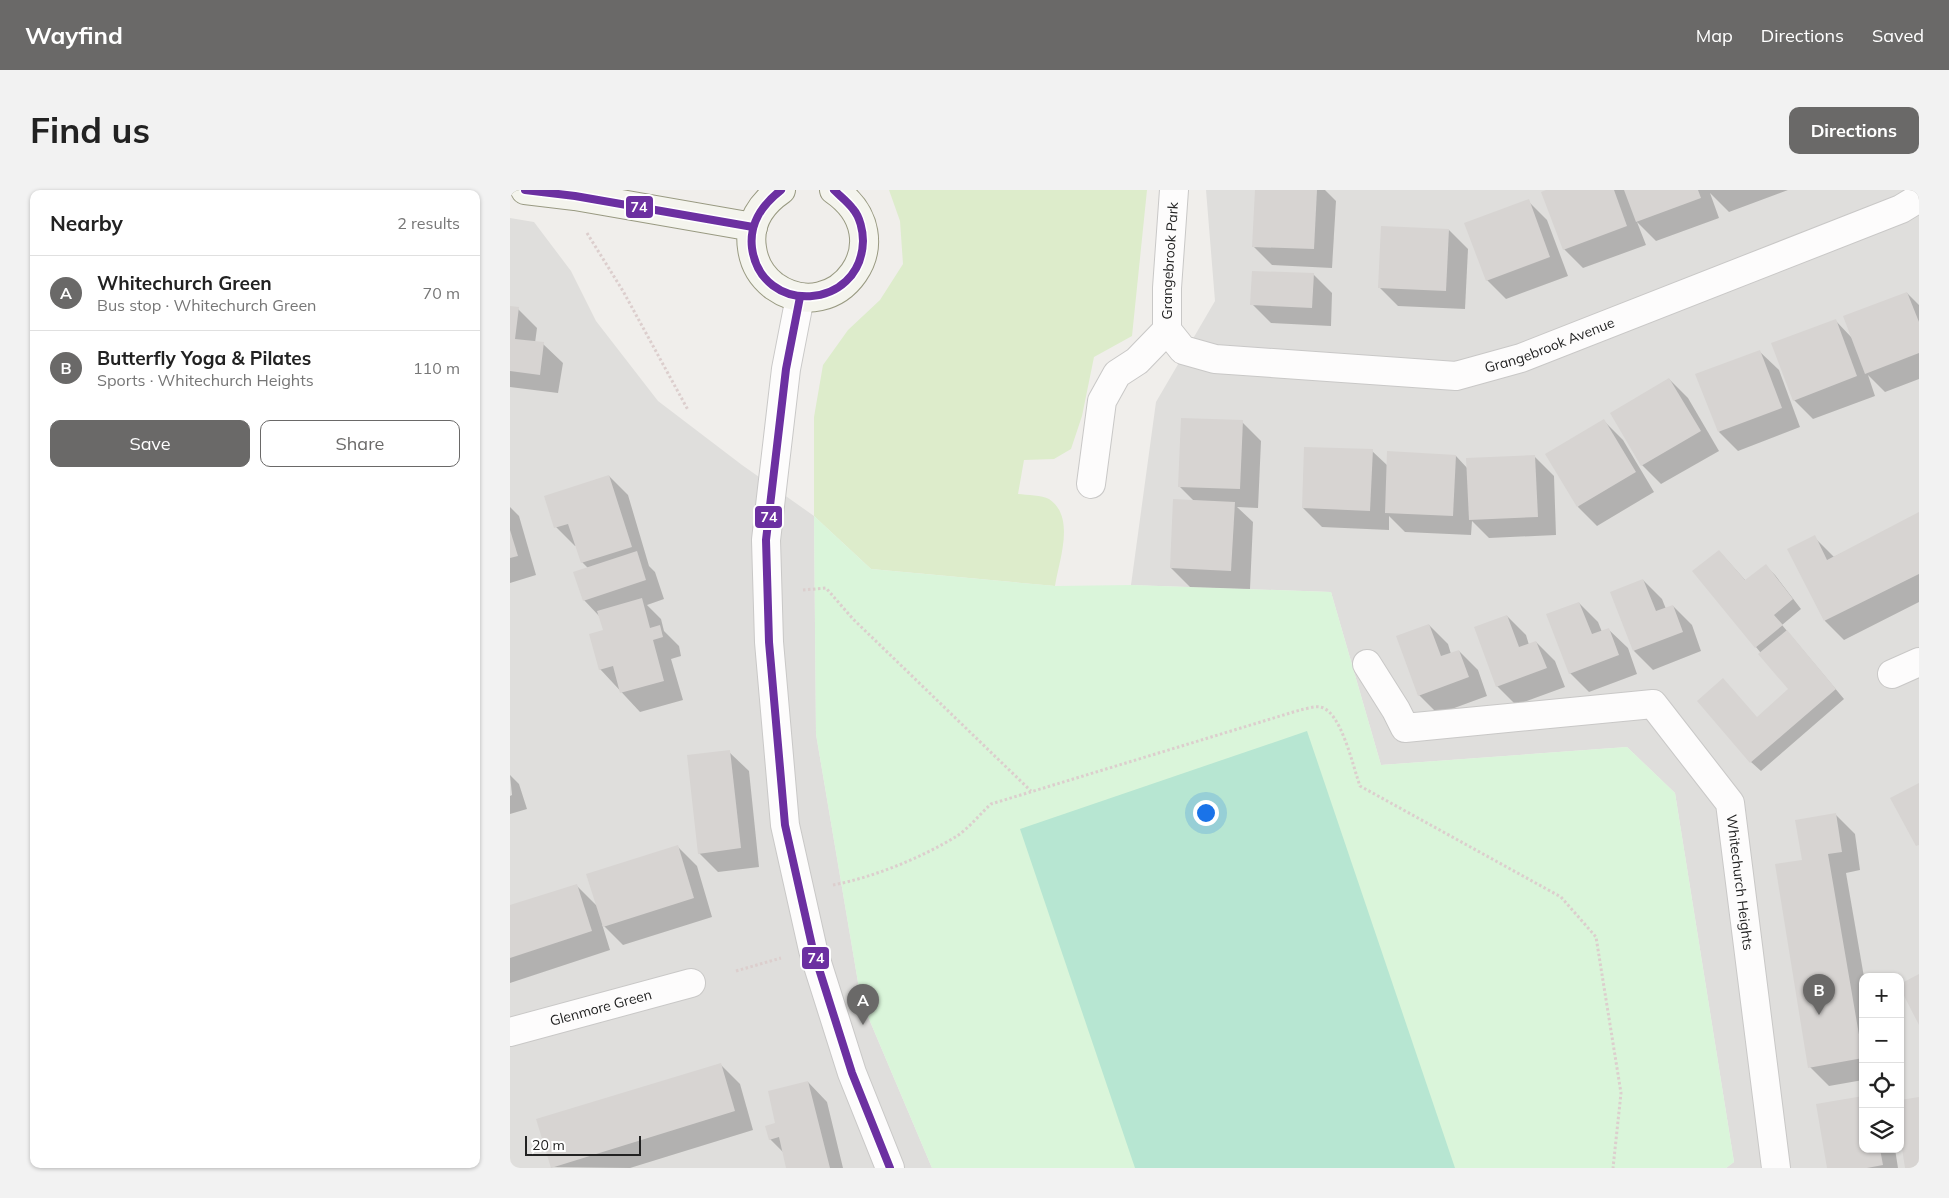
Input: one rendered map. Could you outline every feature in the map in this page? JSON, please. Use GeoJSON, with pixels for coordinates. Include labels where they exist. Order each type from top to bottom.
{"type":"FeatureCollection","features":[{"type":"Feature","properties":{"kind":"street"},"geometry":{"type":"LineString","coordinates":[[525,190],[575,196],[753,227]]}},
{"type":"Feature","properties":{"kind":"street"},"geometry":{"type":"LineString","coordinates":[[781,190],[769,198],[759,211],[753,227],[751,246],[756,264],[767,280],[782,292],[800,297],[818,297],[835,291],[850,280],[860,264],[864,247],[864,229],[858,212],[846,198],[834,190]]}},
{"type":"Feature","properties":{"kind":"street","name":"Grangebrook Park"},"geometry":{"type":"LineString","coordinates":[[1091,484],[1102,402],[1117,374],[1138,360],[1167,330],[1167,288],[1174,190]]}},
{"type":"Feature","properties":{"kind":"street","name":"Grangebrook Avenue"},"geometry":{"type":"LineString","coordinates":[[1167,330],[1183,350],[1215,359],[1456,376],[1521,358],[1901,209],[1919,198]]}},
{"type":"Feature","properties":{"kind":"street"},"geometry":{"type":"LineString","coordinates":[[800,297],[786,369],[766,540],[769,642],[785,825],[813,950],[852,1073],[890,1168]]}},
{"type":"Feature","properties":{"kind":"street"},"geometry":{"type":"LineString","coordinates":[[1892,674],[1919,662]]}},
{"type":"Feature","properties":{"kind":"street","name":"Whitechurch Heights"},"geometry":{"type":"LineString","coordinates":[[1367,664],[1405,728],[1653,704],[1730,803],[1776,1168]]}},
{"type":"Feature","properties":{"kind":"street","name":"Glenmore Green"},"geometry":{"type":"LineString","coordinates":[[510,1032],[691,984]]}},
{"type":"Feature","properties":{"kind":"path"},"geometry":{"type":"LineString","coordinates":[[582,225],[624,290],[688,410]]}},
{"type":"Feature","properties":{"kind":"path"},"geometry":{"type":"LineString","coordinates":[[794,591],[826,588],[853,619],[1031,791]]}},
{"type":"Feature","properties":{"kind":"path"},"geometry":{"type":"LineString","coordinates":[[826,886],[860,879],[907,861],[958,835],[991,804],[1300,710],[1319,707],[1330,712],[1340,728],[1360,786],[1561,897],[1596,937],[1621,1094],[1613,1168]]}},
{"type":"Feature","properties":{"kind":"path"},"geometry":{"type":"LineString","coordinates":[[736,971],[813,950]]}},
{"type":"Feature","properties":{"kind":"shaded area"},"geometry":{"type":"Polygon","coordinates":[[[1206,190],[1919,190],[1919,1168],[1726,1168],[1734,1162],[1675,793],[1627,747],[1381,765],[1331,592],[1131,585],[1156,402],[1215,301],[1206,190]]]}},
{"type":"Feature","properties":{"kind":"shaded area"},"geometry":{"type":"Polygon","coordinates":[[[510,218],[534,222],[571,271],[596,321],[658,401],[742,465],[814,516],[816,734],[861,1000],[932,1168],[510,1168],[510,218]]]}},
{"type":"Feature","properties":{"kind":"green space"},"geometry":{"type":"Polygon","coordinates":[[[889,190],[1147,190],[1132,336],[1094,357],[1082,416],[1071,449],[1054,459],[1024,460],[1018,494],[1049,499],[1057,507],[1062,517],[1064,540],[1055,586],[871,569],[814,516],[814,417],[823,365],[848,330],[880,300],[903,264],[900,221],[889,190]]]}},
{"type":"Feature","properties":{"kind":"green space"},"geometry":{"type":"Polygon","coordinates":[[[814,516],[871,569],[1055,586],[1131,585],[1331,592],[1381,765],[1627,747],[1675,793],[1734,1162],[1726,1168],[932,1168],[861,1000],[816,734],[814,516]]]}},
{"type":"Feature","properties":{"kind":"green space"},"geometry":{"type":"Polygon","coordinates":[[[1307,731],[1455,1168],[1135,1168],[1020,829],[1307,731]]]}},
{"type":"Feature","properties":{"kind":"building"},"geometry":{"type":"Polygon","coordinates":[[[1255,190],[1317,190],[1314,249],[1252,247],[1255,190]]]}},
{"type":"Feature","properties":{"kind":"building"},"geometry":{"type":"Polygon","coordinates":[[[1546,190],[1614,190],[1627,226],[1563,250],[1541,192],[1546,190]]]}},
{"type":"Feature","properties":{"kind":"building"},"geometry":{"type":"Polygon","coordinates":[[[1624,190],[1698,190],[1701,198],[1636,222],[1624,190]]]}},
{"type":"Feature","properties":{"kind":"building"},"geometry":{"type":"Polygon","coordinates":[[[1529,199],[1550,257],[1486,281],[1464,223],[1529,199]]]}},
{"type":"Feature","properties":{"kind":"building"},"geometry":{"type":"Polygon","coordinates":[[[1381,226],[1449,229],[1446,291],[1378,288],[1381,226]]]}},
{"type":"Feature","properties":{"kind":"building"},"geometry":{"type":"Polygon","coordinates":[[[1252,271],[1314,273],[1312,308],[1250,305],[1252,271]]]}},
{"type":"Feature","properties":{"kind":"building"},"geometry":{"type":"Polygon","coordinates":[[[1907,292],[1919,322],[1919,353],[1865,374],[1843,316],[1907,292]]]}},
{"type":"Feature","properties":{"kind":"building"},"geometry":{"type":"Polygon","coordinates":[[[510,306],[519,307],[515,339],[544,342],[540,375],[510,371],[510,306]]]}},
{"type":"Feature","properties":{"kind":"building"},"geometry":{"type":"Polygon","coordinates":[[[1836,319],[1857,376],[1793,401],[1771,343],[1836,319]]]}},
{"type":"Feature","properties":{"kind":"building"},"geometry":{"type":"Polygon","coordinates":[[[1760,350],[1782,408],[1718,432],[1695,374],[1760,350]]]}},
{"type":"Feature","properties":{"kind":"building"},"geometry":{"type":"Polygon","coordinates":[[[1669,378],[1701,431],[1641,466],[1610,413],[1669,378]]]}},
{"type":"Feature","properties":{"kind":"building"},"geometry":{"type":"Polygon","coordinates":[[[1181,418],[1243,420],[1240,489],[1178,487],[1181,418]]]}},
{"type":"Feature","properties":{"kind":"building"},"geometry":{"type":"Polygon","coordinates":[[[1604,419],[1636,472],[1577,507],[1545,454],[1604,419]]]}},
{"type":"Feature","properties":{"kind":"building"},"geometry":{"type":"Polygon","coordinates":[[[1304,447],[1373,449],[1370,511],[1302,508],[1304,447]]]}},
{"type":"Feature","properties":{"kind":"building"},"geometry":{"type":"Polygon","coordinates":[[[1387,451],[1456,455],[1453,516],[1385,513],[1387,451]]]}},
{"type":"Feature","properties":{"kind":"building"},"geometry":{"type":"Polygon","coordinates":[[[1535,455],[1538,517],[1469,520],[1466,458],[1535,455]]]}},
{"type":"Feature","properties":{"kind":"building"},"geometry":{"type":"Polygon","coordinates":[[[609,475],[632,547],[581,563],[568,524],[554,528],[544,496],[609,475]]]}},
{"type":"Feature","properties":{"kind":"building"},"geometry":{"type":"Polygon","coordinates":[[[1173,499],[1235,502],[1231,571],[1170,568],[1173,499]]]}},
{"type":"Feature","properties":{"kind":"building"},"geometry":{"type":"Polygon","coordinates":[[[1919,512],[1919,574],[1824,621],[1787,549],[1815,535],[1827,560],[1919,512]]]}},
{"type":"Feature","properties":{"kind":"building"},"geometry":{"type":"Polygon","coordinates":[[[510,530],[518,556],[510,558],[510,530]]]}},
{"type":"Feature","properties":{"kind":"building"},"geometry":{"type":"Polygon","coordinates":[[[1719,550],[1745,580],[1766,564],[1793,599],[1774,615],[1783,625],[1755,648],[1692,571],[1719,550]]]}},
{"type":"Feature","properties":{"kind":"building"},"geometry":{"type":"Polygon","coordinates":[[[637,551],[646,580],[583,601],[573,572],[637,551]]]}},
{"type":"Feature","properties":{"kind":"building"},"geometry":{"type":"Polygon","coordinates":[[[1643,579],[1656,611],[1673,605],[1683,632],[1633,651],[1610,592],[1643,579]]]}},
{"type":"Feature","properties":{"kind":"building"},"geometry":{"type":"Polygon","coordinates":[[[642,598],[650,628],[660,625],[663,637],[653,640],[664,681],[620,693],[613,666],[599,670],[589,634],[603,630],[597,611],[642,598]]]}},
{"type":"Feature","properties":{"kind":"building"},"geometry":{"type":"Polygon","coordinates":[[[1579,602],[1592,634],[1609,628],[1619,655],[1569,674],[1546,614],[1579,602]]]}},
{"type":"Feature","properties":{"kind":"building"},"geometry":{"type":"Polygon","coordinates":[[[1507,615],[1519,647],[1536,641],[1547,668],[1496,687],[1474,627],[1507,615]]]}},
{"type":"Feature","properties":{"kind":"building"},"geometry":{"type":"Polygon","coordinates":[[[1429,624],[1441,656],[1459,650],[1469,677],[1418,696],[1396,636],[1429,624]]]}},
{"type":"Feature","properties":{"kind":"building"},"geometry":{"type":"Polygon","coordinates":[[[1787,630],[1836,689],[1750,763],[1697,701],[1723,678],[1757,717],[1788,689],[1758,654],[1787,630]]]}},
{"type":"Feature","properties":{"kind":"building"},"geometry":{"type":"Polygon","coordinates":[[[730,750],[741,848],[698,854],[687,755],[730,750]]]}},
{"type":"Feature","properties":{"kind":"building"},"geometry":{"type":"Polygon","coordinates":[[[1919,783],[1919,845],[1916,846],[1890,798],[1919,783]]]}},
{"type":"Feature","properties":{"kind":"building"},"geometry":{"type":"Polygon","coordinates":[[[1836,813],[1842,852],[1828,854],[1859,1035],[1859,1059],[1808,1068],[1775,864],[1802,860],[1795,820],[1836,813]]]}},
{"type":"Feature","properties":{"kind":"building"},"geometry":{"type":"Polygon","coordinates":[[[678,845],[694,898],[603,927],[586,874],[678,845]]]}},
{"type":"Feature","properties":{"kind":"building"},"geometry":{"type":"Polygon","coordinates":[[[577,884],[592,931],[510,958],[510,905],[577,884]]]}},
{"type":"Feature","properties":{"kind":"building"},"geometry":{"type":"Polygon","coordinates":[[[1919,974],[1919,1025],[1904,996],[1904,982],[1919,974]]]}},
{"type":"Feature","properties":{"kind":"building"},"geometry":{"type":"Polygon","coordinates":[[[721,1063],[735,1111],[551,1168],[536,1119],[721,1063]]]}},
{"type":"Feature","properties":{"kind":"building"},"geometry":{"type":"Polygon","coordinates":[[[808,1081],[830,1168],[786,1168],[779,1137],[769,1140],[765,1126],[775,1123],[768,1091],[808,1081]]]}},
{"type":"Feature","properties":{"kind":"building"},"geometry":{"type":"Polygon","coordinates":[[[1859,1097],[1859,1153],[1881,1153],[1883,1165],[1867,1168],[1827,1168],[1816,1104],[1859,1097]]]}},
{"type":"Feature","properties":{"kind":"building"},"geometry":{"type":"Polygon","coordinates":[[[1919,1097],[1919,1168],[1905,1168],[1903,1153],[1904,1099],[1919,1097]]]}},
{"type":"Feature","properties":{"kind":"transit line","name":"74"},"geometry":{"type":"LineString","coordinates":[[525,190],[575,196],[753,227]]}},
{"type":"Feature","properties":{"kind":"transit line","name":"74"},"geometry":{"type":"LineString","coordinates":[[781,190],[758,215],[753,230],[752,248],[759,270],[773,285],[791,294],[810,296],[829,292],[846,281],[858,264],[863,241],[861,224],[853,209],[834,190]]}},
{"type":"Feature","properties":{"kind":"transit line","name":"74"},"geometry":{"type":"LineString","coordinates":[[800,297],[786,369],[766,540],[769,642],[785,825],[813,950],[852,1073],[890,1168]]}},
{"type":"Feature","properties":{"kind":"place","name":"Butterfly Yoga & Pilates"},"geometry":{"type":"Point","coordinates":[1819,1015]}},
{"type":"Feature","properties":{"kind":"place","name":"Whitechurch Green"},"geometry":{"type":"Point","coordinates":[863,1025]}}]}
